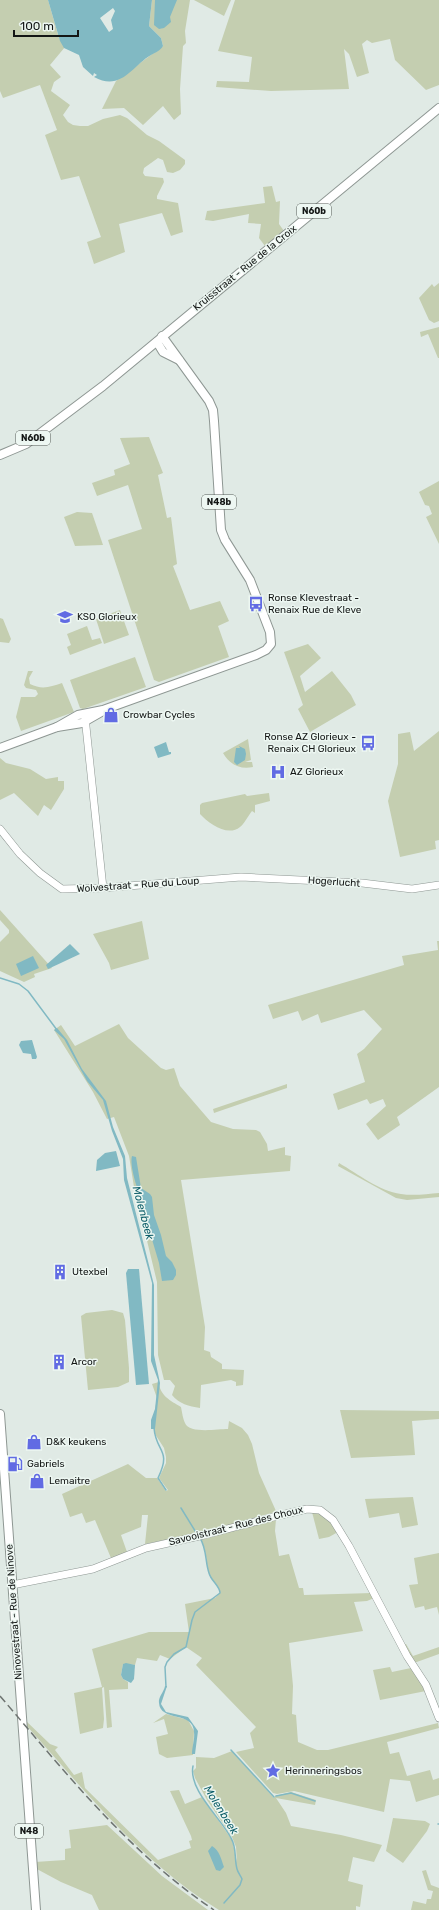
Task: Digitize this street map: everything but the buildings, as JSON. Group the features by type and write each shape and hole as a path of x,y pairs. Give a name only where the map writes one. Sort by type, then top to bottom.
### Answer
{"main road":[{"name":"Kruisstraat - Rue de la Croix","path":"0,456 29,441 160,339 439,108"},
{"name":"N48b","path":"0,748 263,652 270,647 270,632 250,580 225,540 221,530 213,410 209,401 180,361 169,351 160,339"},
{"name":"Ninovestraat - Rue de Ninove","path":"0,1414 36,1910"}],"street":[{"path":"80,719 103,888"},
{"name":"Wolvestraat - Rue du Loup","path":"0,828 20,854 58,887 71,889 103,888 229,878"},
{"name":"Hogerlucht","path":"229,878 241,877 316,880 412,889 439,885"},
{"name":"Savooistraat - Rue des Choux","path":"12,1585 75,1574 93,1569 146,1548 315,1508 325,1512 333,1520 358,1561 408,1656 431,1696 439,1718"}],"green space":[{"path":"0,0 48,0 59,38 65,47 50,65 61,77 54,82 51,91 70,105 63,115 68,122 73,125 88,126 103,119 120,115 127,118 147,135 159,141 185,160 185,164 180,170 173,173 167,172 163,160 158,158 144,168 143,173 145,176 163,178 164,182 157,199 178,203 183,232 171,236 162,213 119,224 125,252 94,264 87,242 101,237 79,176 61,180 45,135 57,130 40,85 3,98 0,91"},
{"path":"152,0 190,0 185,31 186,43 183,46 180,89 181,114 174,120 163,106 143,125 124,108 102,109 116,81 163,46 161,38 149,26"},
{"path":"194,0 231,0 224,16"},
{"path":"235,0 439,0 439,85 426,90 395,60 390,39 372,43 367,40 362,44 369,73 357,77 349,54 344,49 349,89 271,91 216,87 217,81 249,82 252,57 218,51"},
{"path":"272,186 276,202 280,201 279,224 284,231 265,246 259,238 261,224 248,223 249,214 213,221 205,220 207,211 265,203 263,187"},
{"path":"439,283 439,321 434,323 429,320 419,298 432,284 434,287"},
{"path":"439,327 438,358 428,334 421,337 420,332"},
{"path":"149,437 163,473 158,475 167,518 171,517 177,564 173,566 190,610 220,601 229,621 218,626 229,657 159,682 154,680 108,540 142,529 128,485 97,496 92,483 115,475 114,470 130,464 120,438"},
{"path":"439,481 439,544 426,517 432,514 429,506 425,505 419,492"},
{"path":"77,512 92,513 103,545 75,546 64,517"},
{"path":"120,610 129,635 104,644 96,619"},
{"path":"0,618 3,619 11,639 9,643 0,642"},
{"path":"87,626 92,640 100,638 102,643 70,655 67,647 71,645 67,634"},
{"path":"308,644 321,658 300,676 305,692 332,671 351,695 356,705 310,732 298,709 303,705 284,652"},
{"path":"135,657 146,687 83,709 80,708 70,680"},
{"path":"28,671 33,671 29,678 30,684 34,686 46,687 62,683 74,712 21,731 16,717 21,697 35,697 38,694 36,690 26,688 24,685"},
{"path":"439,731 439,840 435,841 436,849 400,857 388,801 398,764 398,734 410,732 414,751"},
{"path":"248,739 251,760 245,762 252,762 253,767 239,767 228,760 223,753"},
{"path":"0,758 6,763 30,769 46,779 58,777 58,781 64,781 64,789 51,810 44,805 38,816 14,793 0,800"},
{"path":"269,793 270,801 255,805 255,813 252,811 242,826 235,830 230,831 219,828 208,822 200,814 200,805 202,803 245,794 247,796"},
{"path":"0,910 52,968 34,974 35,977 24,982 0,971 0,942 9,933 9,930 0,920"},
{"path":"142,921 149,959 111,970 109,963 93,934"},
{"path":"437,941 439,941 439,1087 397,1117 400,1125 378,1140 366,1124 386,1106 383,1099 370,1104 367,1099 338,1110 333,1094 365,1082 357,1054 364,1049 382,1029 364,1010 321,1023 318,1014 302,1021 298,1011 273,1019 268,1005 404,965 402,956 438,950"},
{"path":"119,1024 128,1038 161,1068 166,1070 174,1068 180,1086 211,1122 233,1129 256,1130 260,1132 267,1144 268,1151 285,1147 285,1155 291,1156 290,1171 181,1180 205,1327 204,1350 210,1352 211,1357 222,1364 222,1369 244,1370 243,1385 236,1386 236,1382 231,1380 201,1385 200,1408 178,1401 172,1395 175,1386 170,1380 164,1380 158,1355 157,1282 134,1187 129,1156 114,1117 107,1119 93,1092 54,1030 61,1025 75,1046"},
{"path":"287,1084 287,1088 214,1113 213,1109"},
{"path":"339,1163 377,1186 393,1192 410,1195 439,1193 439,1197 407,1200 396,1198 338,1166"},
{"path":"112,1310 123,1313 125,1320 129,1382 118,1387 88,1390 81,1316 86,1313"},
{"path":"159,1382 163,1394 181,1407 184,1421 192,1429 228,1429 229,1421 242,1428 248,1435 252,1444 259,1473 276,1511 197,1534 145,1544 148,1515 142,1515 141,1527 121,1535 127,1552 111,1558 95,1520 86,1523 82,1513 70,1517 62,1494 128,1464 146,1478 157,1478 166,1491 168,1490 159,1478 166,1463 166,1457 164,1448 155,1434 153,1421 157,1398 152,1384"},
{"path":"340,1410 439,1411 439,1419 412,1421 415,1455 351,1458"},
{"path":"413,1497 418,1525 402,1528 399,1513 369,1518 365,1499"},
{"path":"312,1512 324,1516 338,1532 329,1537 319,1539"},
{"path":"276,1519 275,1531 279,1556 289,1554 299,1588 303,1588 304,1595 372,1593 374,1598 367,1601 354,1602 363,1631 289,1643 293,1686 292,1714 296,1715 298,1742 317,1750 328,1750 438,1723 439,1728 387,1742 390,1754 399,1752 407,1776 430,1770 433,1780 439,1778 439,1795 416,1802 410,1781 390,1779 384,1812 294,1791 277,1794 273,1793 236,1752 254,1748 250,1733 256,1727 196,1665 202,1658 186,1647 170,1659 160,1655 157,1661 137,1658 135,1665 123,1664 121,1675 123,1679 128,1682 128,1689 109,1690 112,1727 107,1728 104,1687 102,1688 104,1719 103,1728 80,1734 74,1693 102,1687 92,1649 149,1632 189,1632 185,1604 215,1598 220,1593 219,1588 209,1574 201,1540"},
{"path":"439,1553 439,1615 437,1607 425,1610 424,1606 415,1608 409,1585 418,1584 414,1558"},
{"path":"406,1644 413,1656 439,1647 439,1654 414,1663 403,1645"},
{"path":"390,1667 392,1672 411,1668 426,1691 380,1700 373,1670"},
{"path":"166,1714 188,1720 194,1731 193,1755 167,1758 159,1754 156,1737 168,1734 164,1719 153,1723"},
{"path":"25,1720 50,1744 58,1747 55,1750 74,1775 82,1772 85,1788 158,1860 191,1848 189,1841 192,1840 191,1836 170,1791 179,1790 185,1804 202,1797 232,1840 237,1862 236,1847 232,1837 207,1800 195,1778 193,1771 196,1768 196,1757 214,1758 232,1751 274,1798 275,1796 291,1792 316,1800 315,1805 276,1798 286,1813 291,1826 341,1835 382,1845 374,1862 353,1857 348,1881 363,1885 360,1907 356,1906 356,1910 219,1910 165,1871 116,1825 26,1725"},
{"path":"393,1818 425,1821 430,1824 427,1831 403,1863 386,1851"},
{"path":"107,1825 162,1876 208,1910 99,1910 92,1895 61,1882 35,1868 35,1862 65,1860 65,1849 71,1848 69,1830"},
{"path":"426,1870 431,1885 439,1888 439,1910 411,1910 413,1901 426,1904 427,1899 431,1899 433,1891 428,1890 422,1871"}],"water":[{"path":"48,0 152,0 149,26 161,38 163,46 126,76 119,80 103,81 94,77 97,75 94,73 93,76 83,67 79,55 64,48 60,41","holes":["113,8 115,11 111,20 113,29 109,32 100,18"]},
{"path":"155,0 177,0 170,17 171,22 164,28 159,29 154,25"},
{"path":"166,742 171,754 158,758 154,747"},
{"path":"239,746 245,749 246,754 245,760 237,765 234,762 236,748 240,748"},
{"path":"70,944 80,954 48,969 46,965"},
{"path":"33,956 39,968 21,976 16,964"},
{"path":"57,1028 67,1040 82,1069 106,1101 113,1127 125,1156 127,1178 154,1285 154,1355 160,1383 155,1429 151,1429 151,1420 155,1409 158,1380 151,1361 152,1283 124,1180 123,1159 112,1131 103,1100 87,1081 64,1039 54,1030"},
{"path":"32,1040 37,1057 36,1059 32,1059 31,1054 23,1053 19,1045 21,1041"},
{"path":"116,1151 120,1166 96,1171 97,1160 105,1153"},
{"path":"132,1156 136,1157 141,1188 152,1197 154,1215 166,1256 172,1262 176,1270 176,1275 173,1280 162,1281 159,1263 143,1209 145,1204 140,1195 133,1174 131,1161"},
{"path":"128,1269 139,1269 149,1384 136,1385 126,1273"},
{"path":"126,1663 135,1665 134,1679 131,1683 123,1679 121,1675 123,1664"},
{"path":"165,1686 167,1686 161,1704 166,1712 188,1717 198,1731 195,1754 192,1754 194,1735 193,1726 189,1721 165,1713 161,1709 159,1701"},
{"path":"212,1846 219,1853 224,1867 220,1871 216,1870 208,1851"}],"waterway":[{"name":"Molenbeek","path":"0,978 19,984 28,991 57,1030"},
{"name":"Molenbeek","path":"154,1428 155,1436 164,1461 158,1478 166,1490"},
{"name":"Molenbeek","path":"181,1508 197,1534"},
{"name":"Molenbeek","path":"166,1687 165,1667 167,1662 174,1654 186,1647 195,1612 220,1593 219,1588 209,1573 204,1547 200,1538"},
{"path":"231,1750 274,1797"},
{"name":"Molenbeek","path":"193,1766 195,1785 206,1804 226,1830 233,1842 237,1869 242,1879 240,1885 224,1903"},
{"path":"276,1796 291,1793 315,1801"}],"railway":[{"path":"0,1696 74,1783 126,1838 183,1888 214,1910"}],"place":[{"name":"Ronse Klevestraat - Renaix Rue de Kleve","path":"256,604"},
{"name":"KSO Glorieux","path":"65,617"},
{"name":"Crowbar Cycles","path":"111,715"},
{"name":"Ronse AZ Glorieux - Renaix CH Glorieux","path":"368,743"},
{"name":"AZ Glorieux","path":"278,772"},
{"name":"Utexbel","path":"60,1272"},
{"name":"Arcor","path":"59,1362"},
{"name":"D&K keukens","path":"34,1442"},
{"name":"Gabriels","path":"15,1464"},
{"name":"Lemaitre","path":"37,1481"},
{"name":"Herinneringsbos","path":"273,1771"}]}
